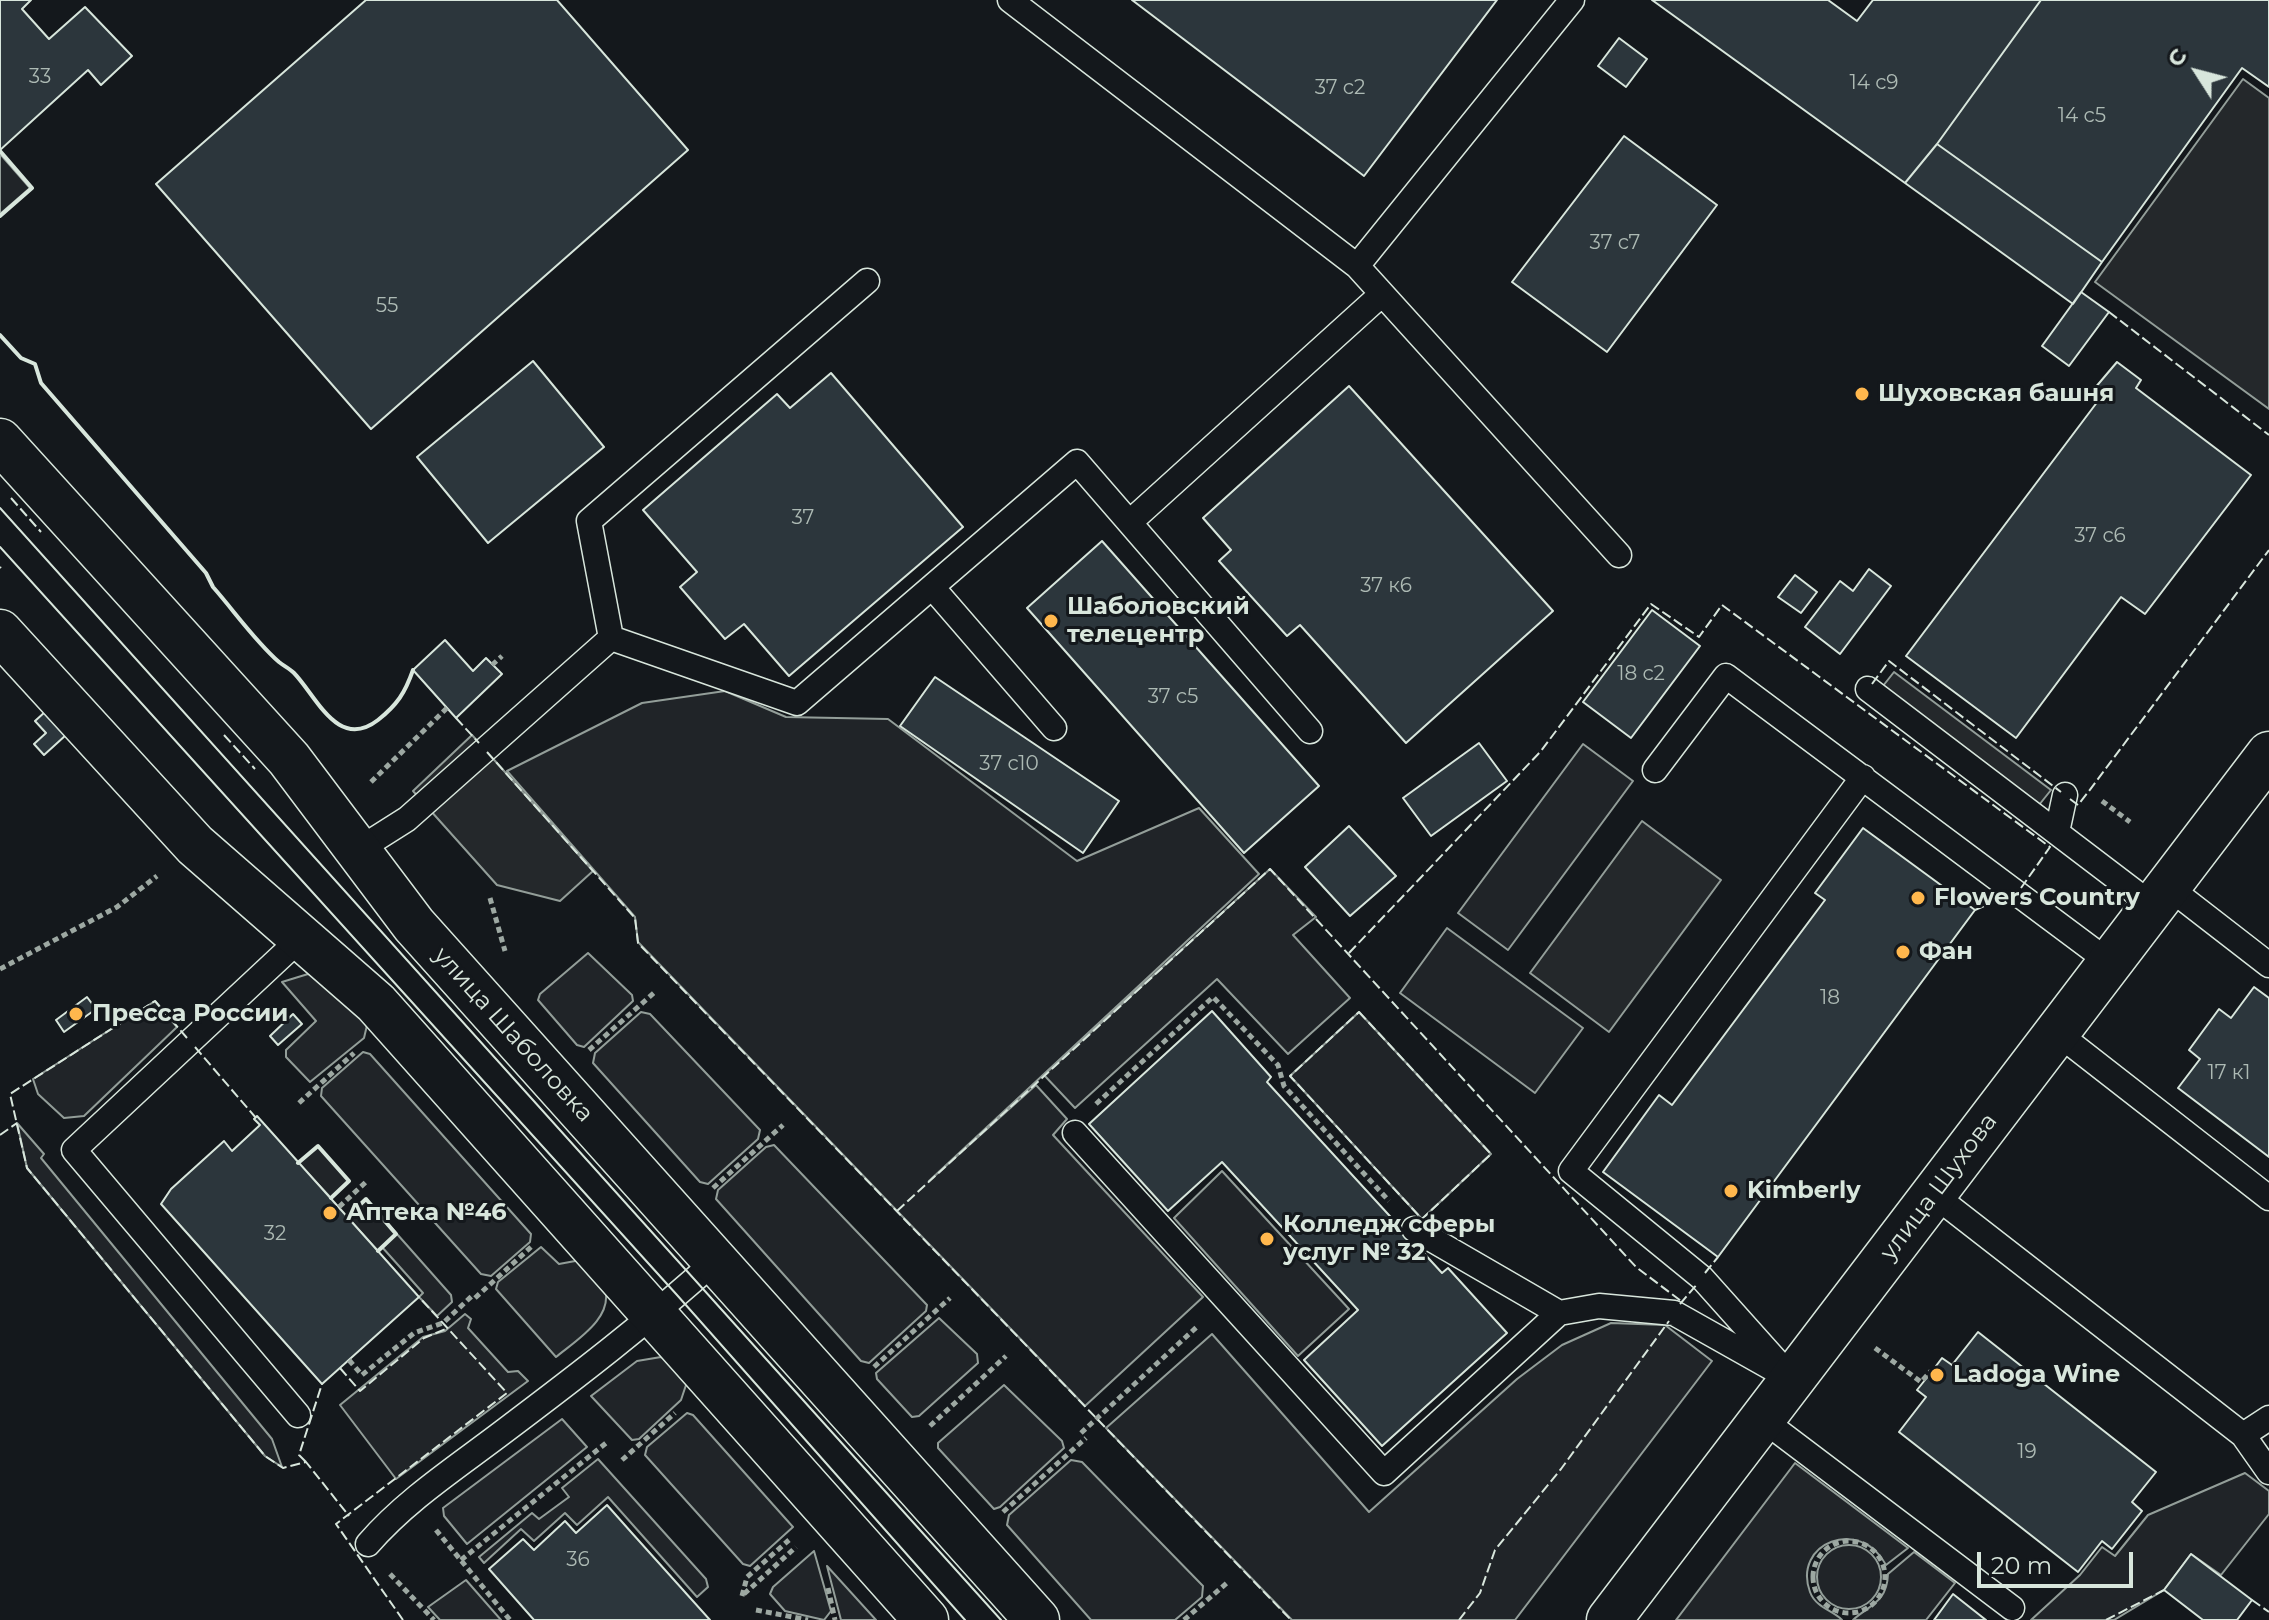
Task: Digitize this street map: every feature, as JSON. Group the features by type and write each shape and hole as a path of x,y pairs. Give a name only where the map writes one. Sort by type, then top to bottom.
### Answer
{"main road":[{"name":"улица Шаболовка","path":"0,441 289,759 414,925 1037,1620"},
{"path":"0,632 195,845 376,1003 926,1620"},
{"name":"улица Шухова","path":"1622,1615 1762,1419 2160,895 2267,760"}],"lane":[{"path":"1010,0 1357,266 1619,555"},
{"path":"1357,266 1572,0"},
{"path":"611,638 589,521 867,281"},
{"path":"1130,522 1382,294"},
{"path":"611,638 797,703 1077,462 1310,731"},
{"path":"932,587 1054,728"},
{"path":"358,850 407,819 611,638"},
{"path":"1655,770 1726,676 2109,962"},
{"path":"1868,689 2057,832 2269,965"},
{"path":"1793,1380 1702,1278 1571,1171 1863,777"},
{"path":"2057,832 2065,795"},
{"path":"298,1415 74,1150 301,938"},
{"path":"2056,1032 2269,1198"},
{"path":"1075,1133 1384,1473 1559,1313 1599,1306 1674,1313 1793,1380"},
{"path":"1933,1194 2243,1435 2269,1472"},
{"path":"1414,1229 1559,1313"},
{"path":"368,1544 387,1522 412,1502 656,1316 716,1260"},
{"path":"2243,1435 2269,1418"},
{"path":"1762,1419 2012,1608"}],"path":[{"path":"492,665 502,656"},
{"path":"371,782 447,708"},
{"path":"2099,799 2130,822"},
{"path":"0,969 117,907 162,872"},
{"path":"582,1056 655,992"},
{"path":"1075,1133 1079,1119 1213,997 1278,1065 1284,1086 1414,1229"},
{"path":"299,1103 364,1045"},
{"path":"707,1194 783,1125"},
{"path":"339,1207 368,1180"},
{"path":"349,1360 362,1375 414,1333 443,1323 540,1239"},
{"path":"867,1373 950,1298"},
{"path":"997,1518 1227,1300"},
{"path":"1875,1348 1921,1382 1931,1371"},
{"path":"926,1429 1006,1356"},
{"path":"461,1560 606,1443"},
{"path":"412,1502 510,1620"},
{"path":"791,1539 747,1577 742,1596 800,1543"},
{"path":"1846,1541 1860,1542 1872,1549 1882,1559 1886,1572 1878,1601 1850,1617 1824,1604 1812,1579 1821,1553 1846,1541"},
{"path":"368,1544 399,1585 434,1620"},
{"path":"825,1574 835,1620"},
{"path":"1184,1620 1228,1582"},
{"path":"756,1610 808,1620"}],"shaded area":[{"path":"2243,79 2269,98 2269,409 2095,282"},
{"path":"0,156 30,188 0,214"},
{"path":"1894,672 2051,790 2035,810 1879,691"},
{"path":"725,691 786,717 888,719 1077,861 1199,808 1259,874 929,1181 1036,1085 1067,1119 1053,1135 1203,1297 1085,1406 638,942 635,917 507,771 642,703"},
{"path":"472,735 593,871 560,901 497,885 413,791"},
{"path":"1583,744 1633,781 1508,950 1458,913"},
{"path":"1642,821 1721,880 1609,1032 1530,973"},
{"path":"1270,869 1316,917 1293,935 1350,998 1288,1054 1217,979 1075,1108 1044,1075"},
{"path":"1447,928 1583,1028 1535,1093 1400,993"},
{"path":"588,953 632,995 633,1001 584,1047 577,1045 538,1000 540,994"},
{"path":"308,974 319,976 368,1021 364,1038 310,1082 286,1057 286,1050 316,1021 282,982"},
{"path":"155,1001 177,1027 84,1116 64,1118 38,1094 33,1079"},
{"path":"641,1012 650,1014 760,1130 758,1139 708,1184 700,1182 593,1063 595,1053"},
{"path":"1359,1012 1491,1154 1422,1219 1290,1076"},
{"path":"363,1052 370,1054 531,1234 530,1242 491,1276 481,1274 321,1096 322,1088"},
{"path":"17,1123 44,1154 41,1158 272,1439 282,1467 265,1456 27,1168"},
{"path":"774,1145 927,1305 926,1311 869,1363 861,1361 716,1199 718,1190 766,1147"},
{"path":"318,1146 349,1181 331,1198 298,1163"},
{"path":"1222,1171 1349,1309 1298,1356 1174,1218"},
{"path":"366,1199 451,1295 452,1302 437,1316 419,1297 423,1293 382,1247 378,1251 347,1217"},
{"path":"541,1247 559,1264 586,1259 604,1286 606,1297 604,1308 592,1327 556,1357 496,1289 498,1282"},
{"path":"465,1314 471,1319 468,1328 508,1372 518,1371 528,1381 396,1479 340,1405 423,1337 445,1331"},
{"path":"939,1318 977,1354 978,1363 919,1416 912,1417 877,1379 876,1373"},
{"path":"1611,1323 1665,1325 1712,1361 1515,1620 1292,1620 1106,1428 1212,1334 1369,1512 1517,1379 1562,1345"},
{"path":"661,1357 670,1359 689,1376 681,1400 639,1439 632,1440 591,1396 637,1361"},
{"path":"1004,1385 1062,1441 1064,1448 1000,1507 994,1509 938,1448 938,1443"},
{"path":"687,1413 693,1415 793,1527 750,1566 743,1564 645,1455 647,1447"},
{"path":"562,1419 587,1447 467,1544 444,1516 443,1508"},
{"path":"598,1459 706,1579 708,1587 697,1597 608,1497 577,1525 565,1513 534,1541 521,1529 484,1563 479,1557 532,1513 539,1519 569,1497 562,1488"},
{"path":"1071,1460 1082,1462 1203,1586 1202,1597 1175,1620 1091,1620 1007,1525 1009,1515"},
{"path":"1795,1463 1908,1548 1886,1565 1875,1550 1861,1542 1846,1539 1819,1549 1811,1560 1807,1575 1810,1592 1816,1602 1842,1620 1676,1620"},
{"path":"2245,1473 2269,1491 2269,1514 2221,1575 2191,1554 2164,1590 2114,1620 2031,1620 2080,1575 2102,1547 2115,1556 2148,1515"},
{"path":"1843,1545 1855,1545 1872,1554 1879,1565 1879,1589 1872,1600 1855,1609 1843,1609 1831,1604 1822,1595 1817,1583 1817,1571 1822,1559 1831,1550"},
{"path":"814,1551 831,1611 824,1620 785,1611 770,1594 773,1587"},
{"path":"1914,1552 1955,1583 1926,1620 1853,1620 1881,1597 1888,1574"},
{"path":"827,1566 876,1620 841,1620"},
{"path":"466,1580 501,1620 440,1620 428,1607"}],"building":[{"path":"0,0 31,0 22,9 49,39 85,7 132,56 101,85 88,70 0,150"},
{"path":"366,0 557,0 688,150 371,429 156,184"},
{"path":"1132,0 1497,0 1364,176"},
{"path":"1652,0 1828,0 1857,21 1873,0 2041,0 1937,144 1905,183"},
{"path":"2041,0 2269,0 2269,87 2242,68 2102,262 1937,144"},
{"path":"1619,38 1647,59 1626,87 1598,66"},
{"path":"1624,136 1717,205 1607,352 1512,282"},
{"path":"1937,144 2102,262 2073,304 1905,183"},
{"path":"2081,292 2109,312 2069,366 2042,346"},
{"path":"533,361 604,447 488,543 417,457"},
{"path":"2117,362 2141,380 2136,388 2251,475 2145,614 2121,597 2016,738 1906,656 2098,401 2089,395"},
{"path":"831,373 963,527 789,676 744,624 725,639 680,587 697,572 643,510 777,394 790,408"},
{"path":"1349,386 1553,611 1406,743 1300,625 1287,636 1219,561 1231,550 1203,518"},
{"path":"1102,541 1319,786 1244,853 1027,608"},
{"path":"1869,569 1891,586 1840,654 1805,627 1840,581 1853,591"},
{"path":"1795,575 1817,592 1801,613 1778,597"},
{"path":"1652,610 1700,646 1631,738 1583,702"},
{"path":"445,640 473,671 486,658 502,674 456,718 413,670"},
{"path":"935,677 1119,801 1083,853 900,726"},
{"path":"46,711 66,735 44,755 34,744 46,733 35,721"},
{"path":"1479,743 1507,781 1431,836 1403,798"},
{"path":"1349,826 1396,876 1350,916 1305,867"},
{"path":"1863,828 1975,910 1718,1257 1603,1172 1659,1095 1672,1105 1825,900 1815,893"},
{"path":"2254,987 2269,998 2269,1157 2178,1088 2200,1059 2189,1050 2219,1009 2231,1018"},
{"name":"Пресса России","path":"87,997 96,1009 64,1032 56,1020"},
{"path":"1212,1011 1271,1077 1267,1082 1442,1273 1448,1268 1507,1333 1382,1446 1304,1360 1358,1310 1222,1162 1168,1211 1089,1124"},
{"path":"293,1014 302,1024 278,1045 270,1036"},
{"path":"257,1116 419,1297 322,1384 161,1204 171,1189 224,1141 232,1151 260,1125 254,1119"},
{"path":"1978,1332 2156,1472 2132,1502 2142,1511 2112,1549 2102,1541 2078,1572 1899,1432 1926,1397 1917,1390 1942,1358 1952,1365"},
{"path":"607,1505 710,1620 534,1620 489,1569 523,1539 534,1550 565,1521 576,1533"},
{"path":"2191,1554 2252,1600 2237,1620 2203,1620 2164,1590"},
{"path":"1953,1594 1986,1620 1934,1620"}],"tram line":[{"path":"0,508 1001,1620"},
{"path":"0,547 677,1295 965,1620"}],"fence":[{"path":"2109,312 2269,435"},
{"path":"11,498 41,532"},
{"path":"2070,799 2078,805 2269,550"},
{"path":"1349,953 1541,751 1651,604 1699,637 1722,605 2050,847 2021,888"},
{"path":"1872,684 1889,661 2061,792"},
{"path":"456,718 479,743"},
{"path":"224,735 255,769"},
{"path":"487,752 635,918 638,943 1291,1620"},
{"path":"897,1211 1270,869 1636,1267 1681,1301"},
{"path":"1975,910 2008,896"},
{"path":"187,1038 155,1001 10,1094 27,1168 265,1456 283,1468 306,1462 349,1516"},
{"path":"1359,1012 1491,1154 1422,1219 1290,1076 1359,1012"},
{"path":"195,1047 256,1118"},
{"path":"0,1135 17,1123"},
{"path":"1705,1273 1718,1257"},
{"path":"1680,1304 1698,1283"},
{"path":"403,1620 336,1524 507,1393 419,1297"},
{"path":"1459,1620 1480,1593 1495,1550 1561,1469 1669,1321"},
{"path":"340,1368 360,1391 424,1338 448,1328"},
{"path":"306,1462 299,1455 322,1384"},
{"path":"2106,1620 2164,1590"},
{"path":"2252,1600 2269,1612"}],"wall":[{"path":"0,151 32,188 0,216"},
{"path":"0,335 21,358 35,364 41,383 206,573 213,587 253,636 294,673 330,717 351,729 364,728 378,720 400,698 413,670"},
{"path":"298,1163 318,1146 349,1181 331,1198"},
{"path":"347,1217 366,1199 396,1234 378,1251"}],"place":[{"name":"Шуховская башня","path":"1862,394"},
{"name":"Шаболовский телецентр","path":"1051,621"},
{"name":"Flowers Country","path":"1918,898"},
{"name":"Фан","path":"1903,952"},
{"name":"Пресса России","path":"76,1014"},
{"name":"Kimberly","path":"1731,1191"},
{"name":"Аптека №46","path":"330,1213"},
{"name":"Колледж сферы услуг № 32","path":"1267,1239"},
{"name":"Ladoga Wine","path":"1937,1375"}]}
